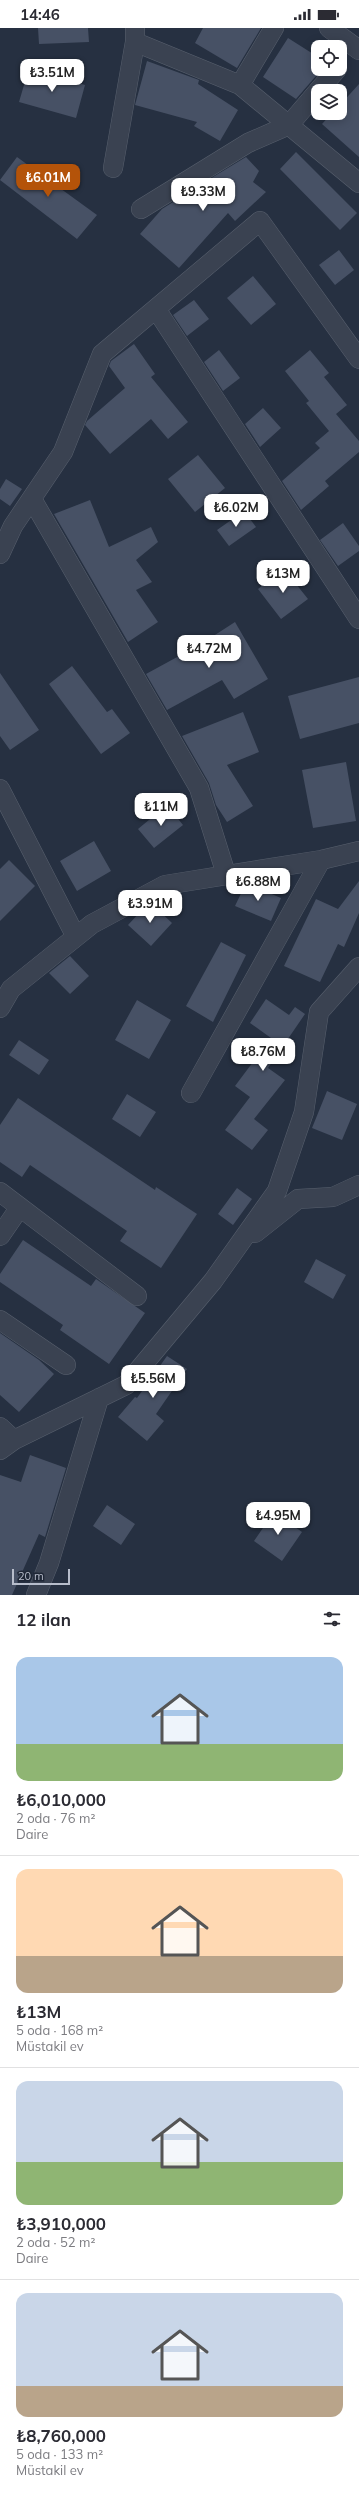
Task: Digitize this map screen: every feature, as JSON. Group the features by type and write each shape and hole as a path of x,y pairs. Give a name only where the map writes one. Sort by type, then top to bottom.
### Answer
{"street":[{"path":"240,84 274,28"},
{"path":"329,28 357,48 347,58"},
{"path":"114,168 135,35 240,84 359,183"},
{"path":"324,84 331,76"},
{"path":"141,209 248,143 289,125 311,99"},
{"path":"0,554 7,523 32,499 64,452 102,354 260,221 359,358"},
{"path":"156,309 359,619"},
{"path":"32,499 199,788 226,874"},
{"path":"0,789 76,937"},
{"path":"0,1008 11,989 92,924 165,885 226,874 321,860 359,851"},
{"path":"191,1093 321,860"},
{"path":"0,1426 7,1445 126,1385 213,1281 277,1191 304,1112 319,1012 359,967"},
{"path":"236,1249 298,1199 333,1197 359,1185"},
{"path":"0,1192 137,1296"},
{"path":"0,1236 20,1207"},
{"path":"0,1320 66,1365"},
{"path":"36,1595 49,1563 99,1398"}],"building":[{"path":"38,28 88,28 89,42 39,44"},
{"path":"203,28 261,28 237,68 195,43"},
{"path":"288,38 311,53 311,76 316,76 296,99 263,77"},
{"path":"147,61 199,80 198,84 238,110 220,141 194,126 197,122 135,105"},
{"path":"29,68 85,85 76,118 19,102"},
{"path":"359,84 359,157 322,124 326,120 347,120 347,97"},
{"path":"296,152 357,213 340,230 280,169"},
{"path":"17,157 97,215 77,239 0,180"},
{"path":"246,157 259,171 253,182 266,192 235,221 228,213 179,268 140,234 162,209 178,199 184,204 213,177"},
{"path":"339,250 354,270 335,285 319,265"},
{"path":"253,276 276,304 251,325 227,298"},
{"path":"194,300 209,319 187,336 173,315"},
{"path":"134,344 155,374 151,377 188,422 168,439 151,419 110,454 85,425 87,421 125,388 109,366 111,361"},
{"path":"219,350 240,378 223,391 204,362"},
{"path":"310,350 329,373 324,377 347,405 336,414 359,441 359,452 325,481 329,486 301,510 282,481 320,448 315,443 329,431 306,403 309,401 285,371"},
{"path":"263,408 281,428 260,447 245,424"},
{"path":"198,455 225,488 195,512 168,479"},
{"path":"6,479 22,489 10,506 0,499 0,489"},
{"path":"90,500 109,547 151,527 158,542 136,560 152,582 136,590 158,622 128,642 54,514"},
{"path":"244,511 256,527 229,546 217,530"},
{"path":"343,523 359,546 359,551 338,566 320,540"},
{"path":"284,569 308,599 281,619 258,589"},
{"path":"235,622 268,679 234,699 222,680 167,710 146,674 201,644"},
{"path":"72,666 107,712 112,709 130,733 101,754 49,684"},
{"path":"0,673 39,730 10,750 0,736"},
{"path":"359,677 359,723 300,739 288,696"},
{"path":"243,712 259,752 227,765 253,806 227,822 216,805 209,783 182,736"},
{"path":"346,762 356,821 313,828 302,770"},
{"path":"167,805 183,825 154,848 138,829"},
{"path":"94,841 111,871 77,891 60,861"},
{"path":"9,860 35,886 0,921 0,869"},
{"path":"359,881 359,913 344,947 338,944 320,982 284,966 316,899 338,909"},
{"path":"246,883 281,898 271,921 235,906"},
{"path":"152,904 172,923 151,946 128,925 142,910"},
{"path":"221,942 246,955 213,1022 186,1006"},
{"path":"70,956 89,976 70,994 49,973"},
{"path":"266,999 289,1015 295,1007 305,1014 268,1068 285,1080 254,1119 268,1130 252,1150 225,1130 250,1097 235,1086 271,1038 250,1023"},
{"path":"137,1000 171,1020 149,1059 115,1040"},
{"path":"19,1040 49,1060 39,1075 9,1055"},
{"path":"327,1091 357,1104 342,1140 312,1128"},
{"path":"127,1094 156,1112 140,1137 112,1119"},
{"path":"18,1098 155,1190 156,1187 197,1214 161,1268 120,1241 127,1231 30,1165 22,1177 0,1162 0,1125"},
{"path":"237,1188 252,1199 233,1225 218,1214"},
{"path":"23,1240 91,1286 96,1279 145,1313 109,1364 60,1330 63,1325 0,1282 0,1274"},
{"path":"316,1259 346,1275 333,1299 304,1282"},
{"path":"0,1333 39,1360 54,1374 19,1412 0,1395"},
{"path":"167,1356 187,1369 156,1414 164,1421 147,1441 118,1417 135,1397 137,1398"},
{"path":"30,1455 66,1468 45,1537 39,1534 12,1595 0,1595 0,1475 21,1482"},
{"path":"107,1505 135,1524 121,1545 93,1526"},
{"path":"274,1512 302,1532 282,1561 254,1541"}]}
